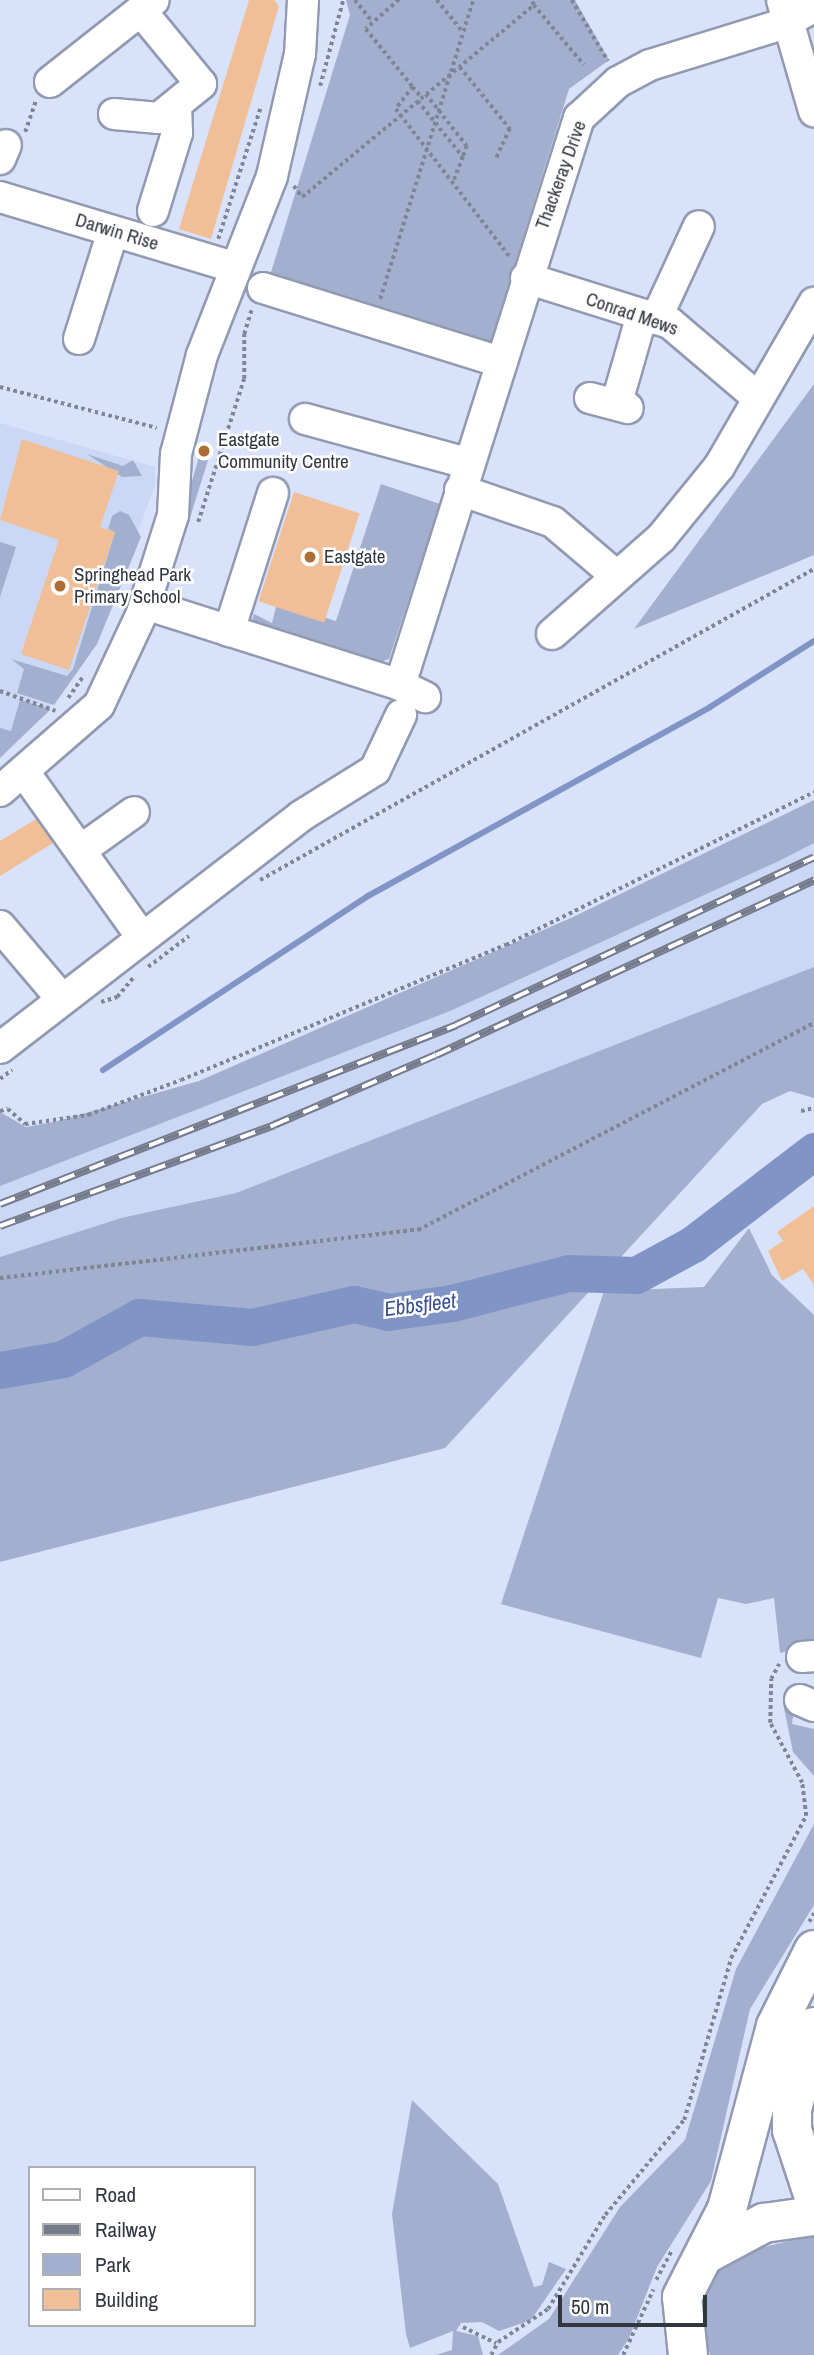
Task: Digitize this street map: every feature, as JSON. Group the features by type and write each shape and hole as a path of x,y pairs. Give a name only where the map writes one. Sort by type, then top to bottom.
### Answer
{"main road":[{"path":"666,2355 691,2274 708,2253 744,2163 776,2026 814,1950"},
{"path":"814,2027 792,2109 792,2130 814,2197"},
{"path":"708,2253 764,2223 814,2216"},
{"path":"680,2314 688,2355"}],"street":[{"path":"300,54 303,0"},
{"path":"0,791 24,772 61,723 99,705 145,604 173,514 176,454 212,321 222,307 245,231 272,176 284,108 319,0"},
{"path":"50,82 149,4 201,84 159,118 114,114"},
{"path":"795,9 814,111"},
{"name":"Thackeray Drive","path":"145,604 412,691 463,476 579,118 618,82 795,9"},
{"path":"153,211 177,133 176,104"},
{"name":"Darwin Rise","path":"0,197 234,267"},
{"path":"612,403 649,317 699,226"},
{"path":"79,339 113,231"},
{"name":"Conrad Mews","path":"526,278 649,317 690,335 757,397"},
{"path":"263,288 371,326 500,362"},
{"path":"552,634 614,574 661,538 719,467 757,397 814,303"},
{"path":"305,419 463,476 553,522 614,574"},
{"path":"229,631 273,493"},
{"path":"11,1056 75,1005 141,936 302,816 375,770 401,715"},
{"path":"24,772 141,936"},
{"path":"81,850 134,812"},
{"path":"7,920 75,1005"}],"path":[{"path":"355,0 373,22"},
{"path":"399,0 366,29 422,98 435,122 463,157"},
{"path":"437,0 463,32"},
{"path":"371,326 473,0"},
{"path":"530,0 584,65"},
{"path":"572,0 618,82"},
{"path":"290,181 302,197 534,5"},
{"path":"460,66 510,130 496,159"},
{"path":"2,154 20,143 35,100 50,82"},
{"path":"413,87 397,102 400,116 454,181 526,278"},
{"path":"422,98 438,111 467,146 454,181"},
{"path":"0,387 166,430"},
{"path":"194,536 238,397"},
{"path":"247,883 268,878 814,569"},
{"path":"0,691 61,723"},
{"path":"0,1111 8,1110 25,1124 88,1115 181,1080 506,945 814,792"},
{"path":"75,1005 117,997 200,926"},
{"path":"0,1278 418,1230 814,1023"},
{"path":"0,1079 11,1056"},
{"path":"801,1111 814,1108"},
{"path":"491,2355 496,2343 548,2309 598,2224 681,2125 732,1958 806,1816 804,1787 773,1733 770,1704 776,1668 808,1657"},
{"path":"463,2328 496,2343"}],"shaded area":[{"name":"Springhead Park Primary School","path":"0,423 155,467 155,485 107,618 53,703 0,754"},
{"path":"814,805 814,967 236,1193 121,1218 0,1257 0,1132 106,1117 299,1046"}],"green space":[{"path":"346,0 575,0 609,60 569,89 488,351 268,282 350,15"},
{"path":"814,384 814,555 634,629"},
{"path":"200,453 209,457 167,591 164,579"},
{"path":"87,454 123,466 133,460 142,476 122,477"},
{"path":"381,484 440,504 389,659 378,663 251,624 254,614 272,623 277,603 336,621"},
{"path":"120,511 129,515 141,537 97,644 54,705 17,693 24,669 11,659 67,676 73,669 115,532 108,529 112,516"},
{"path":"0,542 16,547 0,597"},
{"path":"20,700 51,709 0,758 0,728 11,731"},
{"path":"814,800 814,843 779,861 450,1011 0,1186 0,1112 26,1127 54,1122 199,1081 573,917"},
{"path":"814,967 814,1098 790,1091 762,1104 445,1448 0,1562 0,1257 121,1218 236,1193"},
{"path":"749,1228 772,1275 814,1315 814,1644 780,1653 774,1598 746,1604 718,1598 701,1658 501,1604 604,1291 704,1287"},
{"path":"784,1708 794,1710 792,1724 814,1729 814,1776 793,1752"},
{"path":"814,1824 814,1905 750,2009 711,2181 657,2267 629,2338 618,2355 498,2355 549,2319 620,2207 685,2140 736,1969"},
{"path":"412,2100 498,2184 534,2287 542,2285 549,2262 566,2269 531,2320 499,2331 482,2322 461,2323 456,2331 478,2336 483,2355 436,2355 452,2350 453,2331 410,2348 406,2334 392,2214"},
{"path":"814,2235 814,2355 710,2355 700,2309 718,2271 756,2249"}],"building":[{"path":"249,0 274,0 279,6 211,239 179,229"},
{"path":"22,439 119,471 100,527 115,532 69,670 21,654 59,540 0,520"},
{"name":"Eastgate","path":"294,492 360,513 324,623 258,601"},
{"path":"36,819 53,843 0,876 0,841"},
{"path":"814,1206 814,1285 803,1269 782,1281 768,1251 783,1241 777,1232"}],"waterway":[{"path":"103,1070 368,896 710,707 814,641"},
{"name":"Ebbsfleet","path":"0,1370 63,1359 139,1317 252,1327 354,1304 388,1312 452,1303 569,1273 636,1275 693,1244 814,1151"}],"railway":[{"path":"0,1204 456,1025 814,857"},
{"path":"0,1226 274,1125 436,1055 814,880"}],"place":[{"name":"Eastgate Community Centre","path":"204,451"},
{"name":"Eastgate","path":"310,557"},
{"name":"Springhead Park Primary School","path":"60,586"}]}
